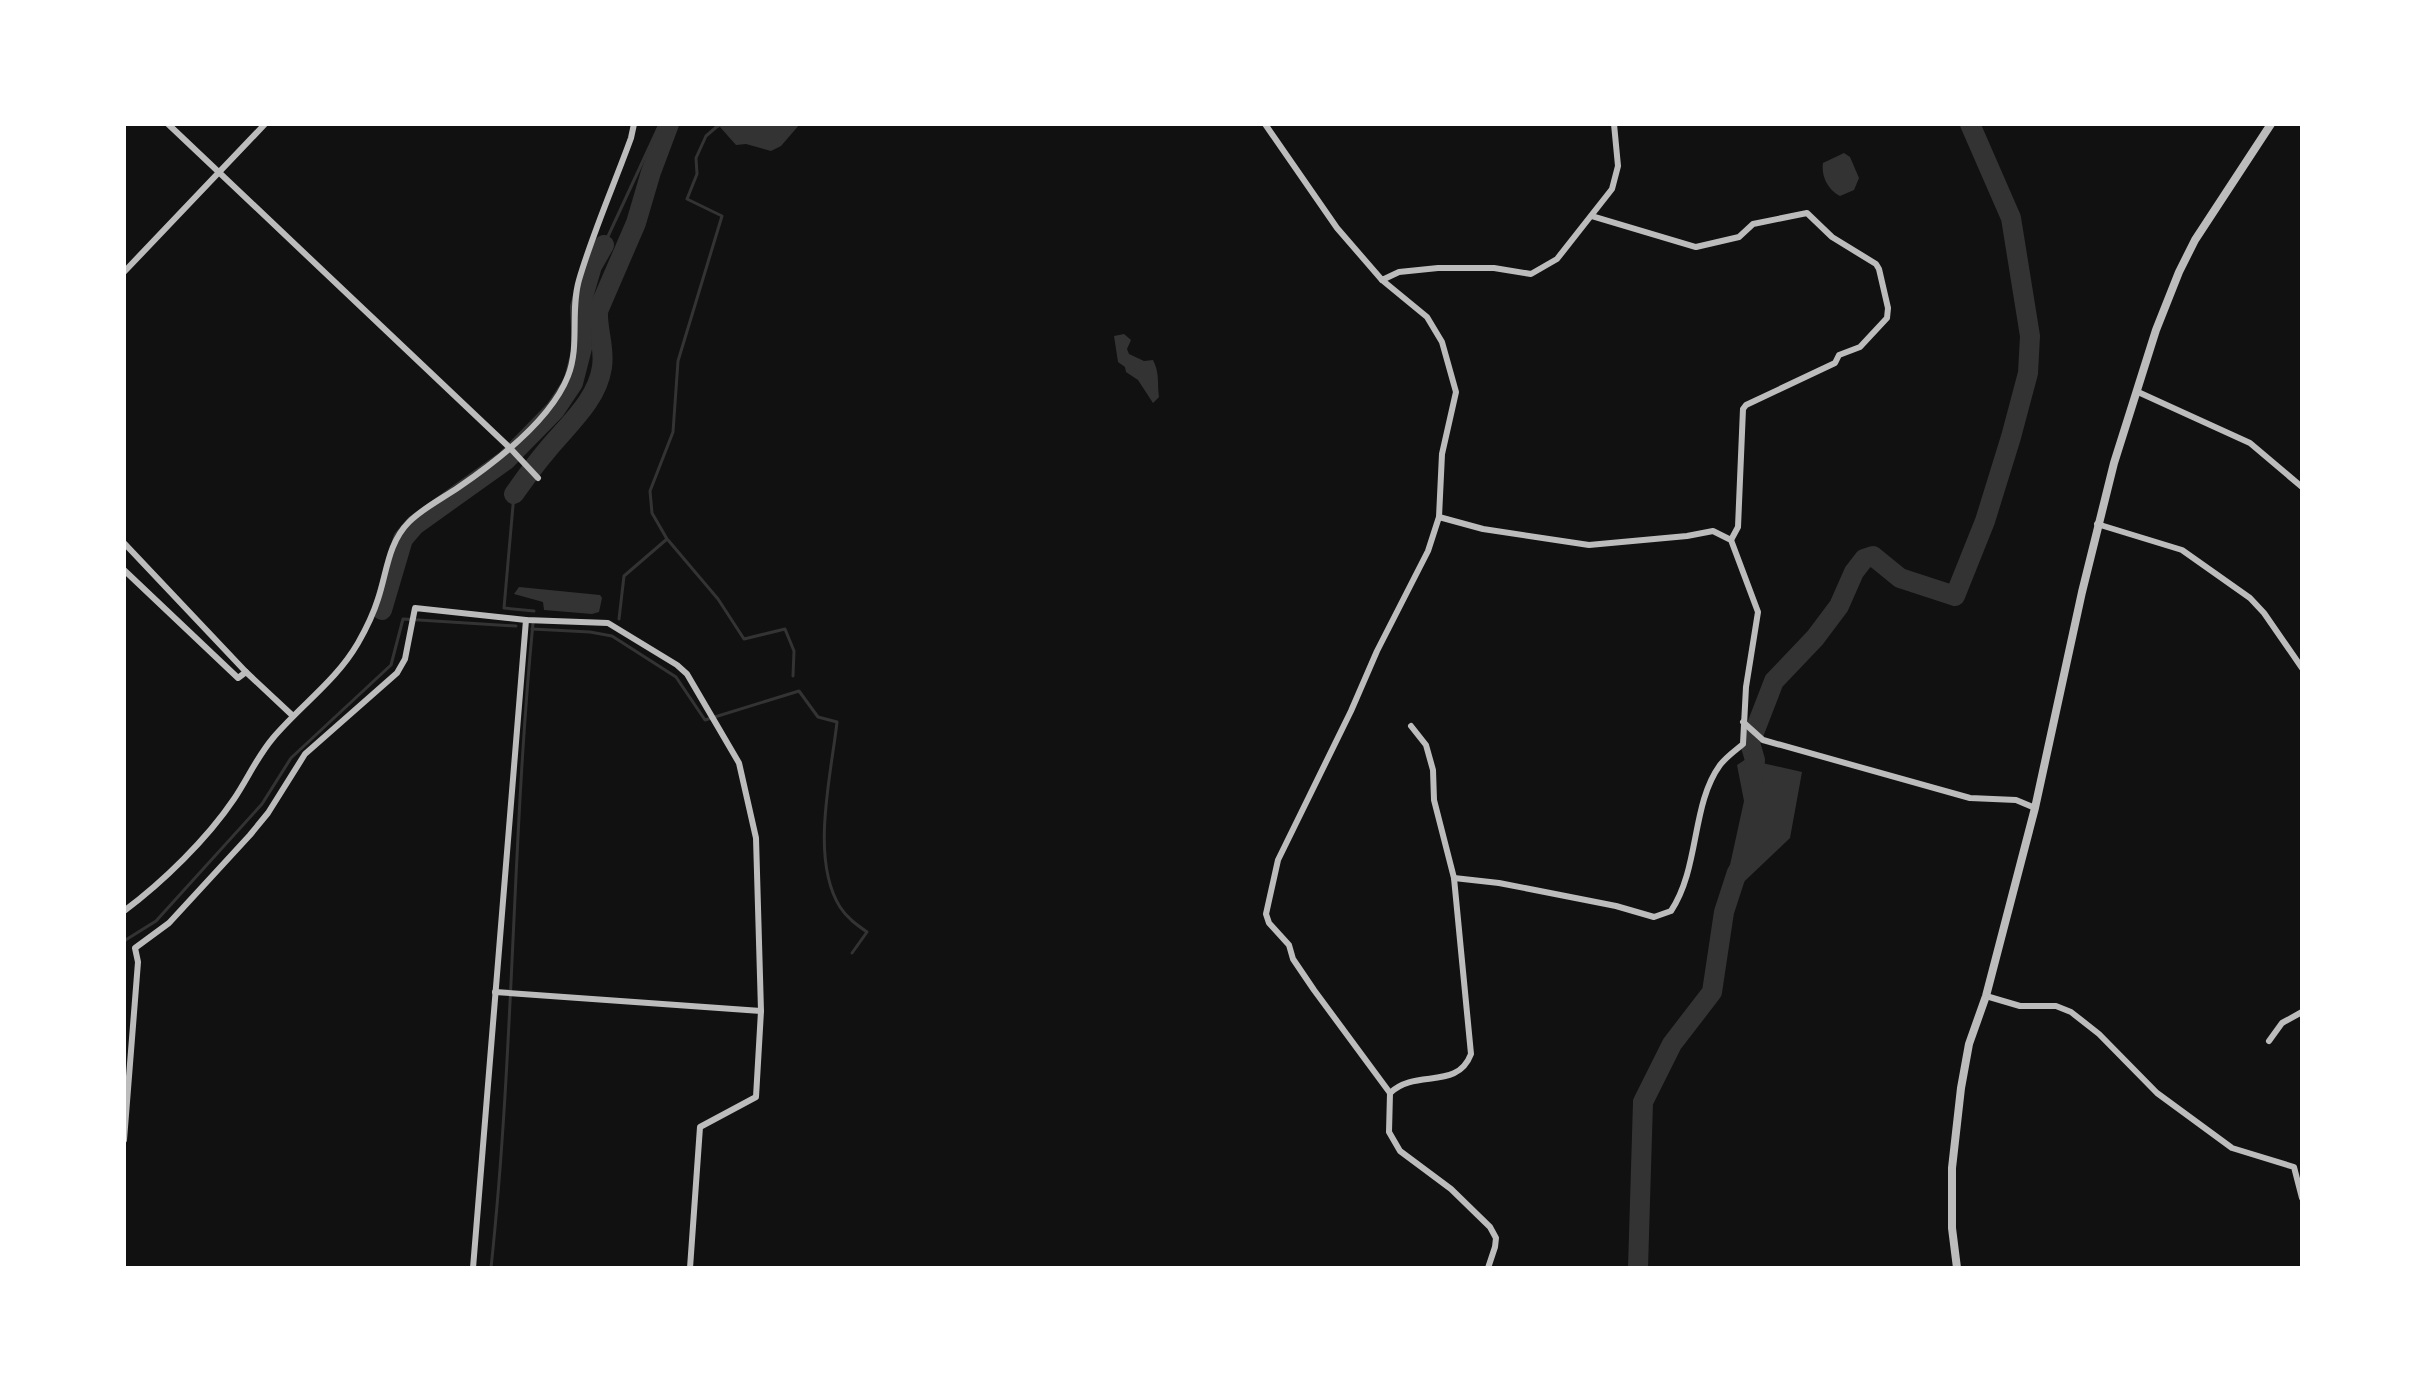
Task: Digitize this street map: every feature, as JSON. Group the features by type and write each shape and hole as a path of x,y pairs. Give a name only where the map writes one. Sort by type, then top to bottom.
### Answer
{"street":[{"path":"168,124 538,478"},
{"path":"124,272 265,124"},
{"path":"124,911 162,879 216,823 253,765 293,716 328,684 355,648 378,598 387,562 400,531 411,519 480,473 510,448 540,418 569,374 579,281 634,124"},
{"path":"1265,124 1337,228 1382,280 1427,317 1442,342 1456,392 1442,454 1439,517 1421,569 1377,651 1278,860 1266,914 1269,923 1289,945 1293,959 1314,990 1390,1093 1389,1132 1400,1151 1451,1189 1490,1227 1496,1238 1488,1268"},
{"path":"1382,280 1399,272 1438,268 1494,268 1531,274 1557,259 1612,189 1617,175 1614,124"},
{"path":"1957,1268 1952,1228 1952,1168 1969,1044 1986,996 2035,808 2097,524 2156,330 2190,250 2271,124"},
{"path":"1592,216 1696,247 1739,237 1753,224 1807,213 1832,237 1876,264 1879,269 1888,313 1882,325 1860,347 1839,355 1835,363 1743,409 1738,527 1731,540"},
{"path":"2138,392 2250,443 2302,487"},
{"path":"1439,517 1483,529 1589,545 1713,531 1731,540 1758,612 1743,722 1743,744 1721,763 1708,787 1691,861 1676,904 1664,916 1654,917 1616,906 1499,883 1454,878"},
{"path":"2097,524 2156,540 2195,559 2250,598 2302,668"},
{"path":"124,543 246,672 293,716"},
{"path":"124,570 238,678 246,672"},
{"path":"124,1140 138,962 135,948 169,923 250,835 268,813 305,754 397,673 405,659 415,608 526,620 608,623 687,674 739,763 756,838 761,1011 756,1097 700,1127 690,1268"},
{"path":"473,1268 526,620"},
{"path":"1743,722 1763,740 1970,798 2016,800 2035,808"},
{"path":"1390,1093 1416,1079 1452,1076 1467,1063 1471,1054 1454,878 1434,800 1433,770 1426,745 1411,726"},
{"path":"495,992 761,1011"},
{"path":"1986,996 2020,1006 2056,1006 2071,1012 2099,1034 2157,1093 2232,1148 2294,1167 2302,1198"},
{"path":"2269,1041 2282,1023 2302,1012"}],"shaded area":[{"path":"714,124 800,124 781,146 771,151 746,144 736,145 720,127 715,129"},
{"path":"1844,153 1850,157 1859,178 1854,190 1840,196 1826,182 1823,163"},
{"path":"1124,334 1131,340 1127,349 1129,354 1144,361 1153,360 1159,397 1153,403 1138,380 1118,362 1114,336"},
{"path":"519,587 600,595 599,612 544,610 543,602 514,594"},
{"path":"1749,757 1802,772 1790,838 1729,896 1723,897 1744,801 1737,765"}],"waterway":[{"path":"604,245 660,124"},
{"path":"514,494 594,392 603,360 598,311 636,223 669,124"},
{"path":"619,619 624,576 667,539 652,513 650,491 673,432 678,361 722,216 687,199 697,174 696,158 706,136 720,124"},
{"path":"1752,785 1755,760 1750,743 1774,681 1815,638 1839,606 1854,572 1864,559 1873,556 1900,578 1955,596 1985,521 2028,373 2030,336 2011,218 1970,124"},
{"path":"382,610 403,539 415,525 506,460 555,410 573,383 582,348 580,307 592,266 604,245"},
{"path":"514,494 504,608 534,611"},
{"path":"668,540 718,599 744,639 785,629 794,651 793,676"},
{"path":"124,941 156,921 262,804 291,758 391,665 403,619 516,626"},
{"path":"491,1268 499,1187 533,623"},
{"path":"532,629 612,636 676,677 705,720 799,691 818,717 837,722 827,792 824,842 831,887 840,907 867,932 852,953"},
{"path":"1638,1268 1643,1102 1672,1044 1712,992 1724,912 1737,872"}]}
